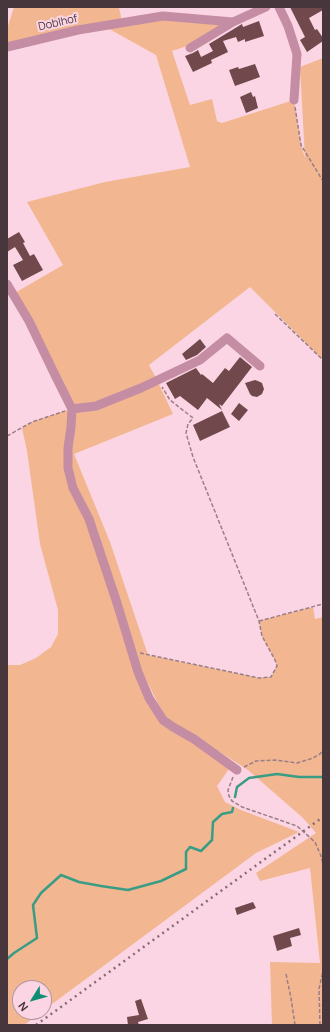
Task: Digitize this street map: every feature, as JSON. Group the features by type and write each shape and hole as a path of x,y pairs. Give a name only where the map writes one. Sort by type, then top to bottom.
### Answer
{"lane":[{"name":"Doblhof","path":"190,48 233,22 266,7"},
{"path":"279,7 288,26 298,54 294,100"},
{"name":"Doblhof","path":"7,47 78,30 163,16 233,22"},
{"path":"7,284 28,321 72,409 68,448 68,468 73,488 89,519 117,603 135,666 149,698 163,720 194,739 237,770"},
{"path":"72,409 96,406 141,388 200,360 227,338 260,366"}],"path":[{"path":"294,100 301,145 323,181"},
{"path":"275,314 323,360"},
{"path":"140,653 259,678 271,677 277,666 262,636 259,621 193,457 186,433 188,424 193,418 170,400 157,380"},
{"path":"7,436 32,422 72,409"},
{"path":"259,621 323,604"},
{"path":"323,750 320,754 298,763 275,760 256,761 237,770 228,790 232,801 242,807 297,826 315,842 323,864"},
{"path":"320,1025 319,989 323,971"},
{"path":"286,974 295,1025"}],"shaded area":[{"path":"14,7 119,7 122,22 163,16 233,22 187,46 172,51 190,105 212,99 217,121 222,123 294,100 301,145 305,158 300,67 323,58 323,360 250,287 149,365 173,414 74,454 110,542 148,655 259,678 271,677 277,665 262,636 259,621 313,607 315,619 323,617 323,1025 272,1025 270,962 320,963 310,868 260,881 256,873 316,833 303,818 248,770 165,717 130,648 163,720 231,766 217,786 225,802 241,810 299,832 256,853 52,1004 52,980 12,980 12,1020 31,1020 24,1025 7,1025 7,665 20,665 36,658 51,647 58,634 58,610 40,544 27,451 22,428 32,422 72,409 13,294 63,265 27,202 105,182 190,167 156,55 104,26 7,47 7,29"}],"building":[{"path":"290,7 323,7 323,10 309,18 315,30 317,29 323,38 323,41 307,52 300,40 305,37"},
{"path":"259,21 264,36 245,42 245,39 238,42 236,37 223,41 228,52 211,60 212,63 193,72 185,56 198,50 201,57 213,51 209,44 242,24 243,27"},
{"path":"255,64 260,77 235,86 229,70 238,67 239,69"},
{"path":"251,92 253,97 255,96 258,108 246,113 240,97"},
{"path":"19,232 25,242 23,243 30,256 34,254 43,270 22,281 13,265 23,260 15,247 7,252 7,239"},
{"path":"200,339 206,347 197,355 186,360 182,354"},
{"path":"240,357 252,367 222,406 219,404 222,410 207,398 198,410 180,396 175,399 166,383 196,368 201,375 202,374 213,383 225,368 229,371"},
{"path":"255,380 262,383 264,389 262,394 257,397 250,394 245,383"},
{"path":"239,403 248,410 239,421 231,414"},
{"path":"222,411 230,427 200,441 193,425"},
{"path":"253,902 256,908 237,915 235,908"},
{"path":"299,928 301,935 290,938 292,946 277,951 273,936"},
{"path":"141,999 148,1019 138,1022 139,1025 128,1025 127,1017 139,1015 135,1001"}],"waterway":[{"path":"235,797 237,787 249,778 277,774 299,777 323,777"},
{"path":"7,959 37,938 33,905 41,893 61,875 79,882 128,890 161,881 186,869 186,852 190,847 201,851 212,840 213,822 222,814 232,812 233,808"}],"railway":[{"path":"36,1025 323,817"}]}
